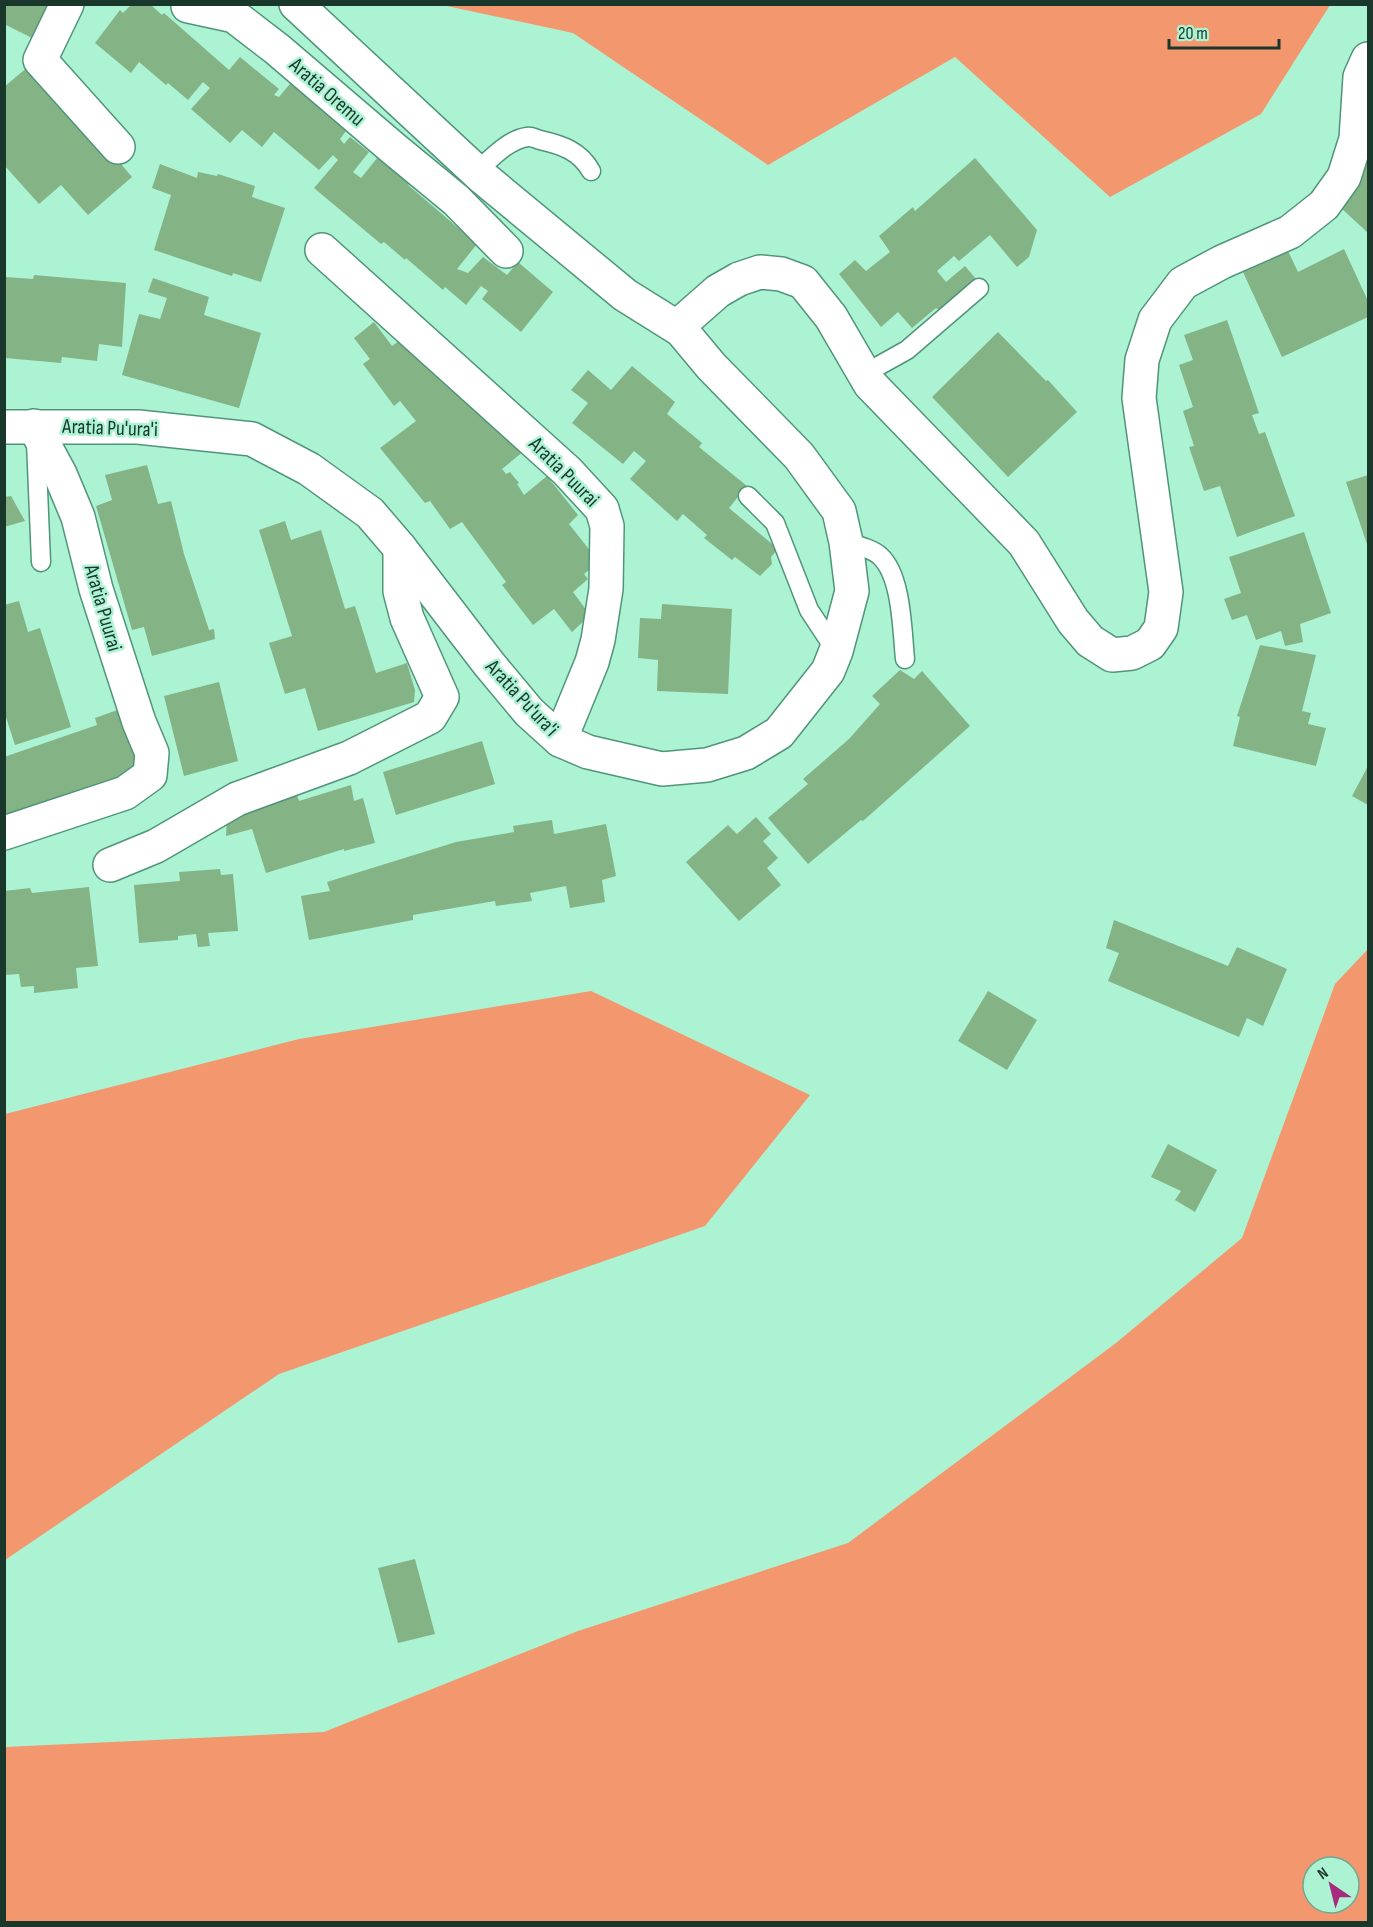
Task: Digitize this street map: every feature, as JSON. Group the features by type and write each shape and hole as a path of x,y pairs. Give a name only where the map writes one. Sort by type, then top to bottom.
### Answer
{"street":[{"path":"67,4 40,60 118,147"},
{"name":"Aratia Oremu","path":"296,4 479,174 625,295 679,329"},
{"name":"Aratia Oremu","path":"188,6 234,16 277,49 456,200 506,251"},
{"path":"679,329 718,291 739,279 760,272 781,274 803,282 831,317 870,384 1024,543 1073,621 1090,641 1112,655 1132,653 1150,644 1161,628 1166,592 1139,398 1142,360 1155,320 1184,283 1222,262 1290,232 1324,205 1344,177 1356,139 1359,77 1368,59"},
{"path":"456,200 479,174"},
{"name":"Aratia Puurai","path":"322,250 567,471 602,509 607,526 606,589 598,640 592,662 560,740"},
{"name":"Aratia Pu'ura'i","path":"19,426 138,427 252,439 309,469 370,513 529,712 560,740 588,752 662,769 707,765 746,753 778,733 828,671 836,651 852,591 846,542 839,512 818,480 799,456 711,366 679,329"},
{"name":"Aratia Puurai","path":"4,833 125,793 150,775 152,753 135,711 99,600 78,517 60,474 19,426"},
{"path":"110,865 156,846 237,799 350,758 430,717 442,698 407,618 400,591 400,548"}],"lane":[{"path":"479,174 508,145 528,136 558,144 576,153 586,162 591,171"},
{"path":"864,374 907,350 979,288"},
{"path":"19,426 39,489 41,562"},
{"path":"748,496 776,523 809,610 836,651"},
{"path":"846,542 880,556 892,572 900,610 905,659"}],"shaded area":[{"path":"442,5 1330,5 1261,114 1110,197 955,57 768,165 573,33"},
{"path":"1368,949 1368,1922 5,1922 5,1747 324,1732 578,1631 848,1543 1116,1343 1242,1238 1335,984"},
{"path":"591,991 810,1095 705,1226 279,1374 5,1560 5,1114 299,1039"}],"building":[{"path":"4,4 53,4 34,39 4,24"},
{"path":"131,5 151,5 162,15 164,13 229,70 240,57 279,89 274,95 279,97 294,79 349,127 340,139 344,144 350,137 369,152 353,172 361,178 378,157 411,183 408,185 477,244 457,269 468,273 483,257 507,275 518,262 553,292 521,332 482,299 488,291 481,286 466,305 445,287 443,290 406,258 405,260 384,242 381,244 314,188 338,160 333,155 319,170 274,132 262,147 242,130 230,143 191,109 210,88 203,82 188,100 139,62 131,73 95,43 120,10 123,13"},
{"path":"29,66 82,118 132,177 88,215 61,185 39,204 4,165 4,87"},
{"path":"1368,137 1368,233 1340,207"},
{"path":"975,158 1037,230 1029,257 1017,267 990,235 959,261 954,256 937,271 946,282 965,266 976,279 940,311 936,308 912,328 898,312 881,327 839,274 855,260 866,271 890,252 879,236 913,207 915,211"},
{"path":"160,164 197,178 198,172 217,176 218,174 255,186 252,197 285,208 261,282 233,273 232,276 154,250 171,195 152,188"},
{"path":"1344,249 1368,301 1368,317 1282,357 1243,272 1288,251 1298,272"},
{"path":"34,275 126,283 122,347 99,344 97,361 62,357 61,363 5,358 5,277 33,279"},
{"path":"153,278 209,297 204,315 261,333 239,408 122,375 139,314 160,319 167,298 148,292"},
{"path":"1227,320 1259,413 1252,415 1259,434 1265,432 1295,516 1237,537 1220,486 1204,491 1189,447 1194,446 1183,411 1193,407 1179,365 1193,360 1184,335"},
{"path":"374,322 392,346 408,334 530,446 502,469 506,474 510,472 519,483 517,484 524,495 547,476 578,515 569,524 599,562 584,574 588,579 573,592 590,615 572,632 554,609 533,625 502,585 506,582 462,522 450,529 430,501 425,503 380,448 416,421 400,401 394,406 363,364 370,359 354,338"},
{"path":"998,332 1046,381 1048,380 1077,412 1008,477 932,397"},
{"path":"632,366 675,402 667,414 702,443 699,447 747,486 729,508 778,549 771,557 772,564 760,576 735,557 732,560 704,538 707,535 683,514 677,521 630,479 646,461 634,451 623,464 572,423 588,403 571,390 588,370 611,390"},
{"path":"147,465 158,504 171,501 184,554 209,630 214,629 215,639 152,656 144,627 132,630 96,506 112,500 105,475"},
{"path":"1368,475 1368,547 1346,482"},
{"path":"11,496 25,521 4,527 4,497"},
{"path":"285,521 291,540 321,530 345,609 355,606 376,673 407,663 415,690 414,702 318,731 305,688 285,694 269,643 292,636 259,530"},
{"path":"1304,532 1331,613 1300,624 1303,642 1285,646 1281,631 1256,640 1247,615 1232,620 1224,599 1241,593 1229,557"},
{"path":"19,601 28,632 40,628 71,727 15,745 4,711 4,605"},
{"path":"662,604 732,609 728,694 657,691 658,660 638,658 640,618 661,619"},
{"path":"1260,645 1316,655 1302,711 1311,713 1308,724 1326,728 1316,766 1233,746 1240,717 1237,716"},
{"path":"900,670 914,679 922,671 970,726 863,821 861,820 808,864 768,818 808,784 803,779 849,739 880,704 872,696"},
{"path":"219,682 238,761 184,776 164,696"},
{"path":"123,708 143,766 138,779 4,828 4,757 97,725 95,718"},
{"path":"482,741 495,784 396,815 383,772"},
{"path":"1368,766 1368,805 1352,796"},
{"path":"351,785 354,801 363,798 375,843 344,851 344,849 266,873 252,829 226,836 227,817 295,790 299,801"},
{"path":"756,817 771,834 763,841 778,858 767,868 781,885 739,921 686,862 728,825 737,834"},
{"path":"552,820 554,834 606,824 616,876 602,880 605,902 570,908 566,886 530,893 532,901 496,906 495,901 413,915 413,920 309,940 301,896 330,891 327,882 456,842 514,832 513,826"},
{"path":"220,869 221,875 233,874 238,931 208,933 210,946 198,947 196,934 178,936 178,940 139,943 134,885 180,881 179,872"},
{"path":"89,887 98,966 76,968 78,988 34,993 34,986 21,987 19,974 4,975 4,891 30,888 32,893"},
{"path":"1114,920 1228,966 1237,947 1287,969 1263,1026 1247,1018 1239,1037 1108,981 1119,953 1106,948"},
{"path":"988,991 1037,1020 1007,1070 958,1041"},
{"path":"1168,1144 1217,1170 1195,1212 1175,1200 1181,1191 1151,1177"},
{"path":"415,1559 435,1634 398,1643 378,1568"}]}
